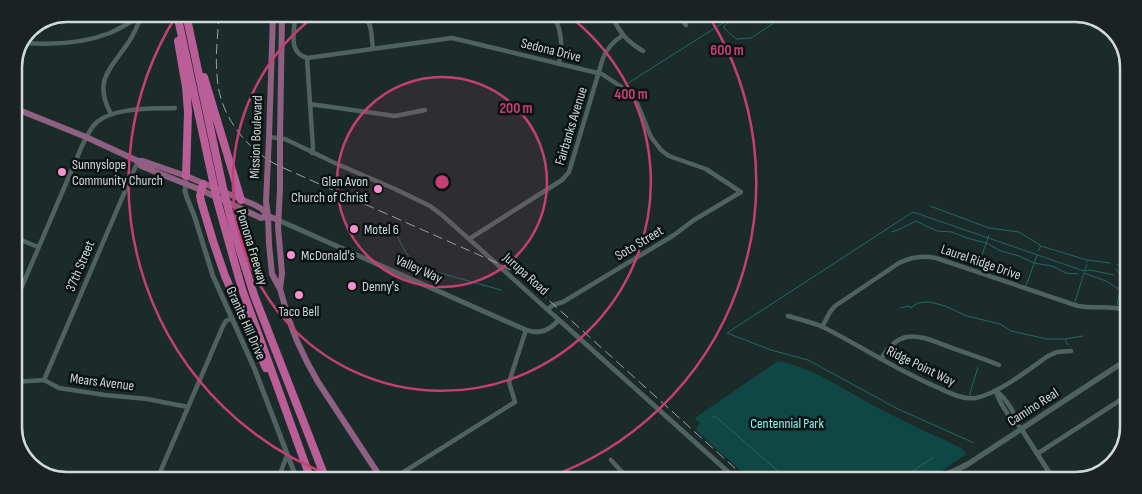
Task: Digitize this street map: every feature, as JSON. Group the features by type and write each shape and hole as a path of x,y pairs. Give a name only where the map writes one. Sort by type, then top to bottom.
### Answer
{"highway":[{"path":"178,22 177,36 186,87 188,112 186,180"},
{"name":"Pomona Freeway","path":"179,22 213,184 242,289 308,472"},
{"name":"Pomona Freeway","path":"188,22 223,188 235,234 254,295 323,472"},
{"path":"189,22 241,200"},
{"path":"202,187 201,201 223,270 285,409"}],"main road":[{"name":"Mission Boulevard","path":"273,22 266,202 272,274 280,289 289,320 307,362 377,472"},
{"name":"Mission Boulevard","path":"280,289 282,273 278,220 282,22"},
{"name":"Valley Way","path":"23,112 202,187 261,218 268,216"},
{"name":"Valley Way","path":"202,187 262,209 268,216 278,220"},
{"name":"Camino Real","path":"954,472 1022,430 1120,364"}],"street":[{"path":"29,43 49,44 94,38 114,31 130,22"},
{"path":"111,114 104,95 104,78 130,40 139,22"},
{"path":"294,22 293,36 295,48 298,54 307,58 312,153"},
{"path":"369,22 372,49"},
{"path":"556,22 562,46 559,64"},
{"path":"614,22 630,44 642,51"},
{"path":"683,22 686,25"},
{"name":"Fairbanks Avenue","path":"469,238 551,188 567,176 606,52 622,35"},
{"name":"Sedona Drive","path":"307,58 457,38 602,74 631,94 638,105 651,137 661,150 669,156 706,169 741,192"},
{"path":"310,104 395,116 425,110"},
{"path":"23,283 86,137 96,124 111,114 175,108"},
{"name":"Jurupa Road","path":"269,137 284,139 395,189 422,202 442,215 728,472"},
{"name":"37th Street","path":"44,380 138,161"},
{"name":"Granite Hill Drive","path":"186,180 186,198 194,215 216,284 255,370 294,472"},
{"name":"Soto Street","path":"548,309 554,304 563,302 668,239 694,220 741,192"},
{"name":"Valley Way","path":"278,220 526,330 544,331 560,320"},
{"path":"23,241 38,247"},
{"name":"Laurel Ridge Drive","path":"822,327 830,312 841,302 899,263 906,259 920,256 936,258 1078,306 1120,308"},
{"name":"Ridge Point Way","path":"788,316 822,327 912,376 960,397 973,398 996,391 1048,356 1057,352 1072,351"},
{"path":"160,472 223,326 228,319 232,318"},
{"path":"403,472 514,402 509,382 526,330"},
{"path":"881,359 888,348 895,342 913,336 926,338 999,365"},
{"name":"Mears Avenue","path":"23,381 44,380 59,388 147,399 188,407"},
{"path":"996,391 997,396 1009,411 1012,420 1022,430 1049,472"},
{"path":"1037,454 1120,400"},
{"path":"281,472 287,455"},
{"path":"611,460 622,472"}],"green space":[{"name":"Centennial Park","path":"778,361 792,364 819,375 892,415 961,448 966,454 940,472 743,472 696,430 700,423 695,418"}],"waterway":[{"path":"625,85 725,22"},
{"path":"729,22 724,28 736,39 751,38 775,22"},
{"path":"930,206 989,228 1019,232 1040,246"},
{"path":"974,443 896,408 808,360 771,350 727,333 913,212 1084,271 1087,265"},
{"path":"891,232 916,221 937,231 952,232 986,243 1001,251 1034,263 1052,266 1066,273 1078,274"},
{"path":"397,235 407,254 422,268 501,290"},
{"path":"977,269 989,235"},
{"path":"1038,251 1041,246 1087,260"},
{"path":"1026,286 1037,255"},
{"path":"1087,262 1088,260 1110,263"},
{"path":"1116,269 1120,274"},
{"path":"1085,271 1090,270 1114,275"},
{"path":"1075,302 1084,273 1106,281 1120,290"},
{"path":"1117,305 1120,292"},
{"path":"900,308 909,306 910,308 918,303 930,302 945,306 967,316 1000,324 1011,331 1047,339 1065,339"},
{"path":"1068,345 1065,339 1083,336"},
{"path":"970,395 978,367"},
{"path":"712,417 716,417 779,472"},
{"path":"911,472 934,457"}],"railway":[{"path":"218,22 216,60 219,90 223,104 236,129 255,150 279,166 516,273 533,286 739,472"}],"place":[{"name":"Sunnyslope Community Church","path":"62,172"},
{"name":"Glen Avon Church of Christ","path":"378,189"},
{"name":"Motel 6","path":"354,229"},
{"name":"McDonald's","path":"291,255"},
{"name":"Denny's","path":"352,286"},
{"name":"Taco Bell","path":"299,295"}]}
